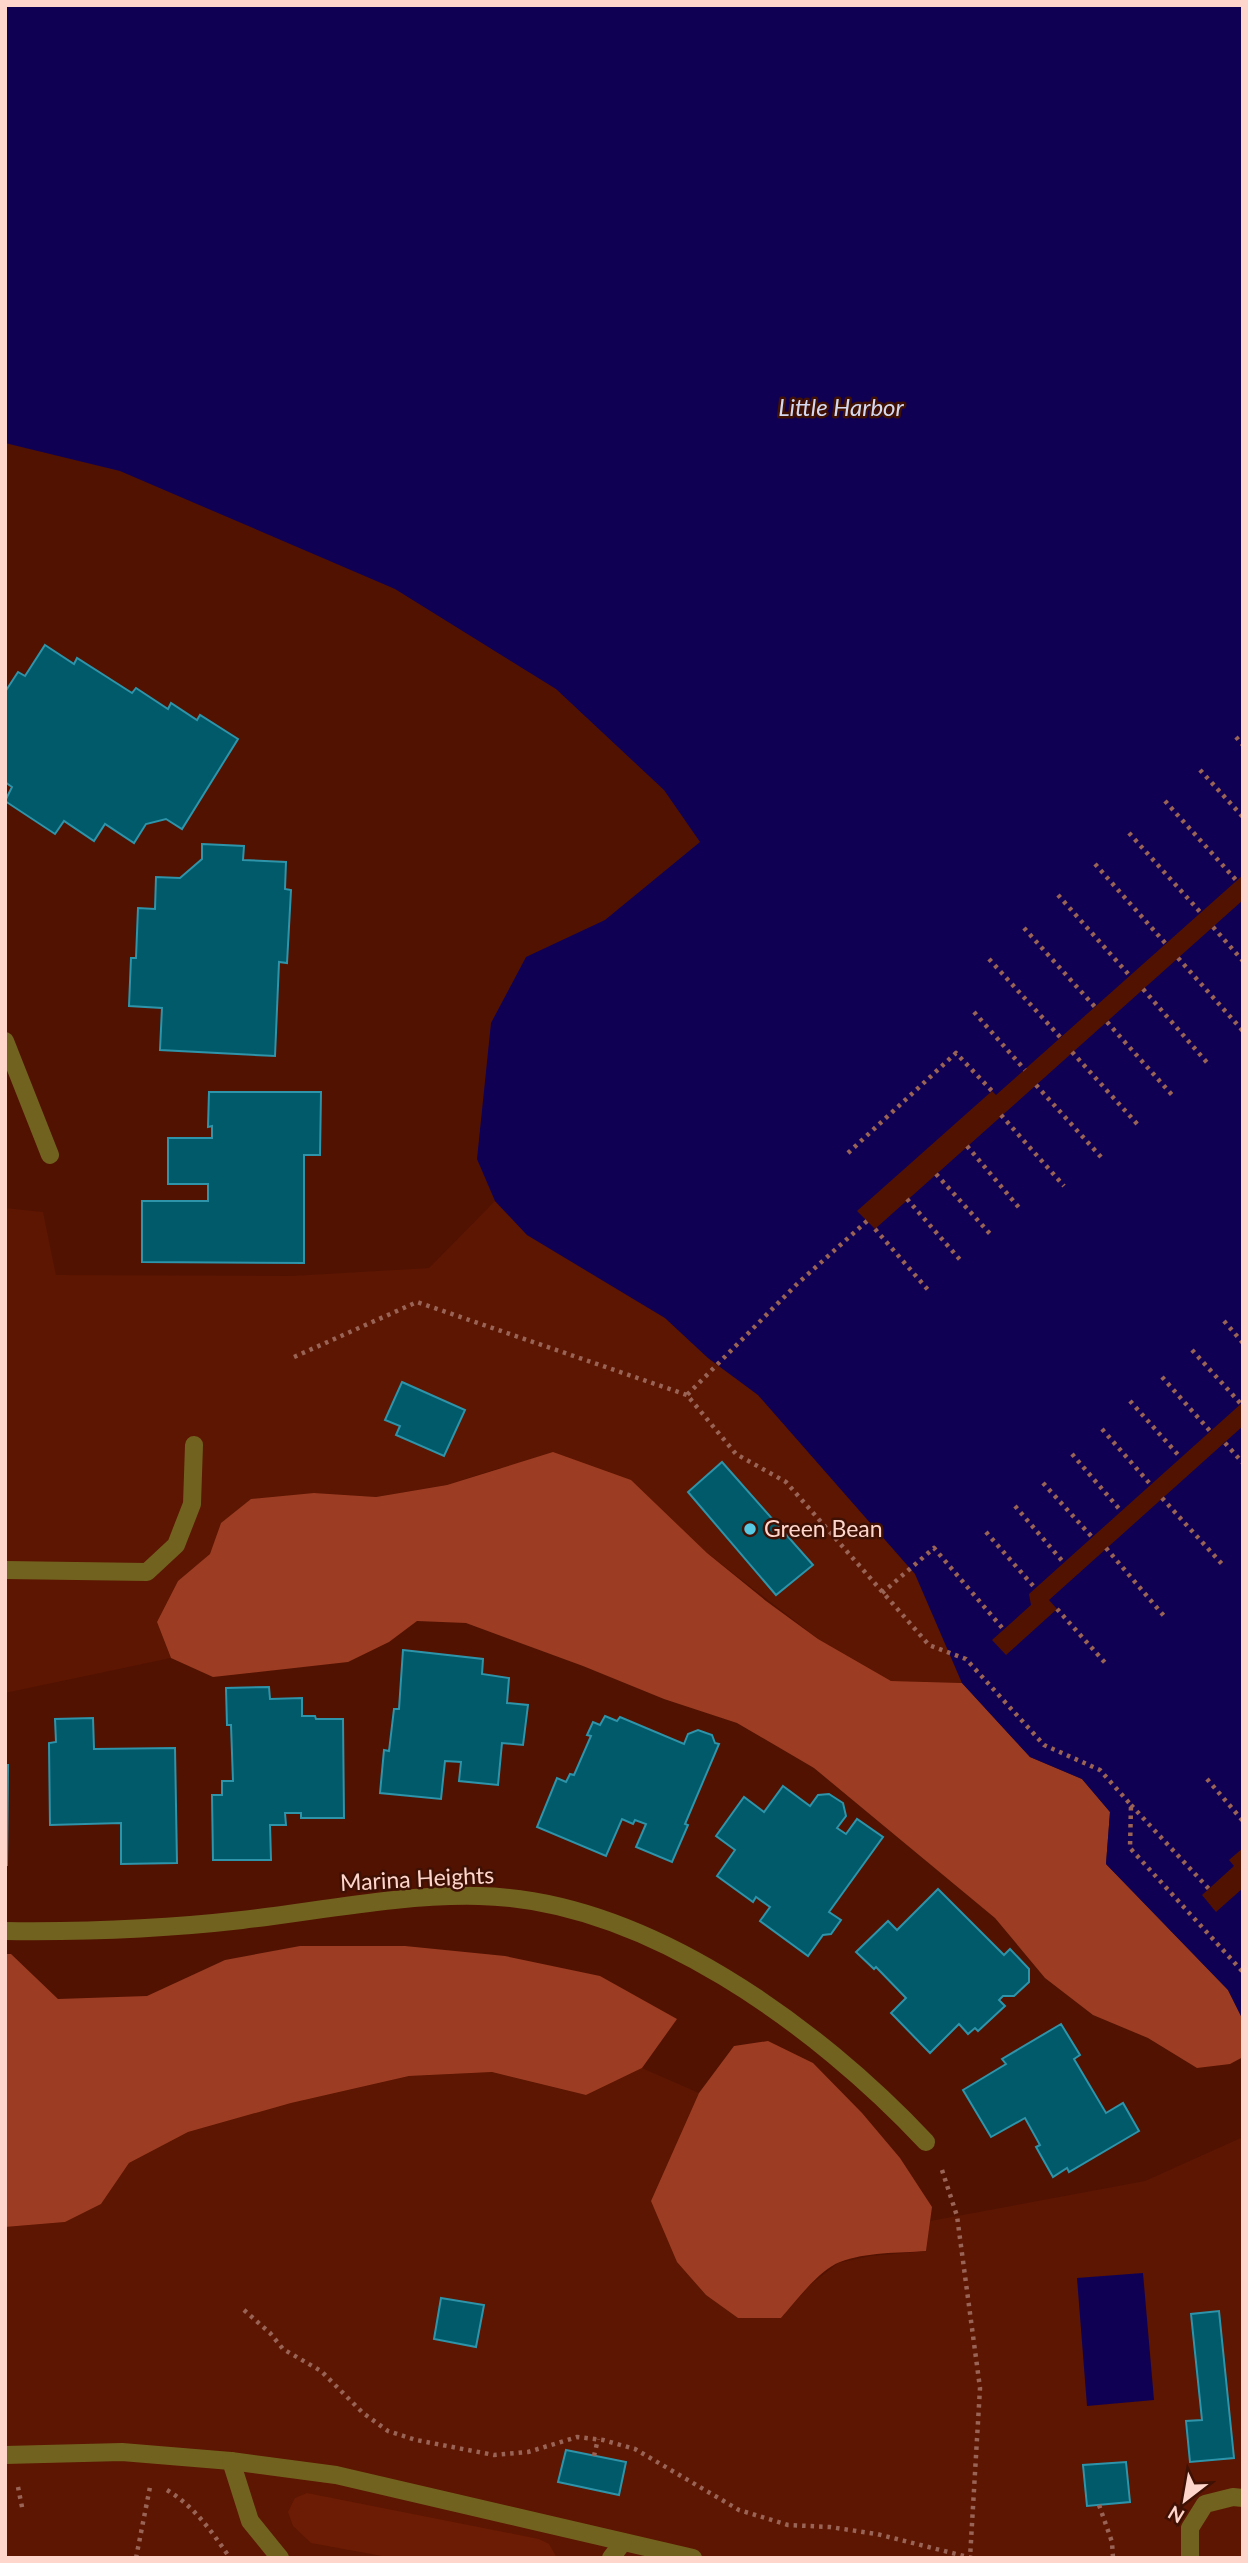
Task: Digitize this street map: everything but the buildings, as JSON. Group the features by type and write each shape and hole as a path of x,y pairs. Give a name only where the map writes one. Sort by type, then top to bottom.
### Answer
{"street":[{"path":"5,1041 50,1155"},
{"path":"5,1570 147,1572 176,1545 192,1504 194,1445"},
{"name":"Marina Heights","path":"5,1931 149,1930 397,1900 479,1896 547,1903 621,1926 689,1958 747,1992 809,2034 859,2076 926,2142"},
{"path":"5,2455 122,2452 231,2461 336,2475 693,2558"},
{"path":"231,2461 250,2521 279,2558"},
{"path":"1191,2558 1190,2528 1205,2504 1233,2497 1243,2498"},
{"path":"611,2558 623,2542"}],"path":[{"path":"1236,737 1243,745"},
{"path":"1199,770 1243,817"},
{"path":"1165,801 1237,880"},
{"path":"1129,832 1201,913"},
{"path":"1095,864 1166,944"},
{"path":"1058,895 1130,975"},
{"path":"1213,927 1243,961"},
{"path":"1024,928 1096,1007"},
{"path":"1178,958 1243,1031"},
{"path":"989,959 1061,1038"},
{"path":"1143,989 1210,1066"},
{"path":"974,1012 1025,1070"},
{"path":"1107,1022 1173,1096"},
{"path":"1072,1052 1139,1126"},
{"path":"848,1153 956,1053 992,1091"},
{"path":"1036,1084 1101,1157"},
{"path":"1001,1115 1064,1186"},
{"path":"967,1146 1021,1210"},
{"path":"936,1174 992,1236"},
{"path":"907,1199 962,1262"},
{"path":"687,1395 797,1284 867,1221"},
{"path":"875,1229 929,1291"},
{"path":"294,1357 417,1302 687,1395 736,1454 786,1482 929,1645 966,1659 1045,1745 1100,1770 1209,1889"},
{"path":"1224,1321 1243,1343"},
{"path":"1192,1350 1241,1404"},
{"path":"1163,1377 1210,1431"},
{"path":"1130,1401 1181,1458"},
{"path":"1102,1429 1151,1485"},
{"path":"1225,1443 1243,1463"},
{"path":"1072,1454 1121,1511"},
{"path":"1043,1483 1092,1537"},
{"path":"1163,1498 1222,1564"},
{"path":"1015,1506 1064,1563"},
{"path":"986,1532 1035,1588"},
{"path":"882,1593 934,1548 1004,1630"},
{"path":"1106,1548 1164,1616"},
{"path":"1057,1609 1108,1667"},
{"path":"1207,1779 1243,1821"},
{"path":"1131,1805 1130,1848 1243,1972"},
{"path":"244,2310 270,2333 283,2349 321,2371 363,2413 388,2431 416,2441 494,2455 528,2452 577,2437 598,2439 635,2449 739,2510 788,2525 830,2527 877,2534 971,2558 979,2388 957,2216 946,2179 926,2142"},
{"path":"594,2456 598,2439"},
{"path":"23,2512 17,2483 28,2482"},
{"path":"136,2558 153,2483 139,2482"},
{"path":"165,2489 204,2521 230,2558"},
{"path":"1099,2505 1112,2542 1113,2558"}],"shaded area":[{"path":"495,1201 527,1235 665,1318 708,1358 758,1395 915,1574 962,1683 891,1681 818,1639 707,1553 500,1468 447,1485 376,1497 314,1493 221,1523 210,1555 178,1581 157,1622 171,1658 5,1693 5,1208 43,1212 56,1275 291,1276 429,1268"},
{"path":"553,1452 631,1480 707,1553 818,1639 891,1681 962,1683 1030,1757 1082,1779 1110,1812 1106,1864 1228,1990 1243,2020 1243,2057 1230,2064 1197,2068 1148,2038 1093,2015 1045,1978 995,1918 814,1768 737,1723 664,1699 466,1623 417,1621 389,1642 348,1662 213,1677 171,1658 157,1622 178,1581 210,1554 221,1523 251,1499 314,1493 376,1497 447,1485"},
{"path":"300,1946 405,1946 505,1956 600,1976 677,2019 642,2068 586,2095 492,2072 409,2076 291,2103 188,2132 129,2163 101,2204 65,2222 5,2227 5,1954 11,1954 58,1999 147,1996 225,1960"},
{"path":"768,2041 813,2063 862,2113 900,2158 932,2207 926,2251 871,2255 840,2262 816,2279 781,2318 738,2318 706,2295 677,2262 651,2201 699,2093 734,2046"},
{"path":"642,2068 699,2093 651,2201 781,2318 810,2285 838,2263 870,2256 926,2251 930,2221 1145,2181 1243,2137 1243,2558 5,2558 5,2227 65,2222 101,2204 129,2163 188,2132 291,2103 409,2076 492,2072 586,2095"},
{"path":"307,2493 539,2539 549,2544 557,2558 393,2558 311,2543 293,2526 288,2512 295,2498"}],"water":[{"name":"Little Harbor","path":"5,5 1243,5 1243,2020 1228,1990 1106,1864 1110,1812 1082,1779 1030,1757 962,1683 915,1574 758,1395 708,1358 665,1318 527,1235 495,1201 477,1159 491,1023 526,957 605,920 700,842 664,790 556,689 395,589 120,471 5,443"},
{"path":"1143,2273 1154,2400 1087,2406 1077,2278"}],"pier":[{"path":"1243,875 1243,900 875,1229 857,1211 992,1091 996,1095"},
{"path":"1243,1402 1243,1426 1049,1600 1057,1609 1006,1655 992,1640 1031,1605 1029,1594"},
{"path":"1243,1848 1243,1888 1216,1912 1202,1895 1234,1866 1229,1860"}],"place":[{"name":"Green Bean","path":"750,1529"}]}
